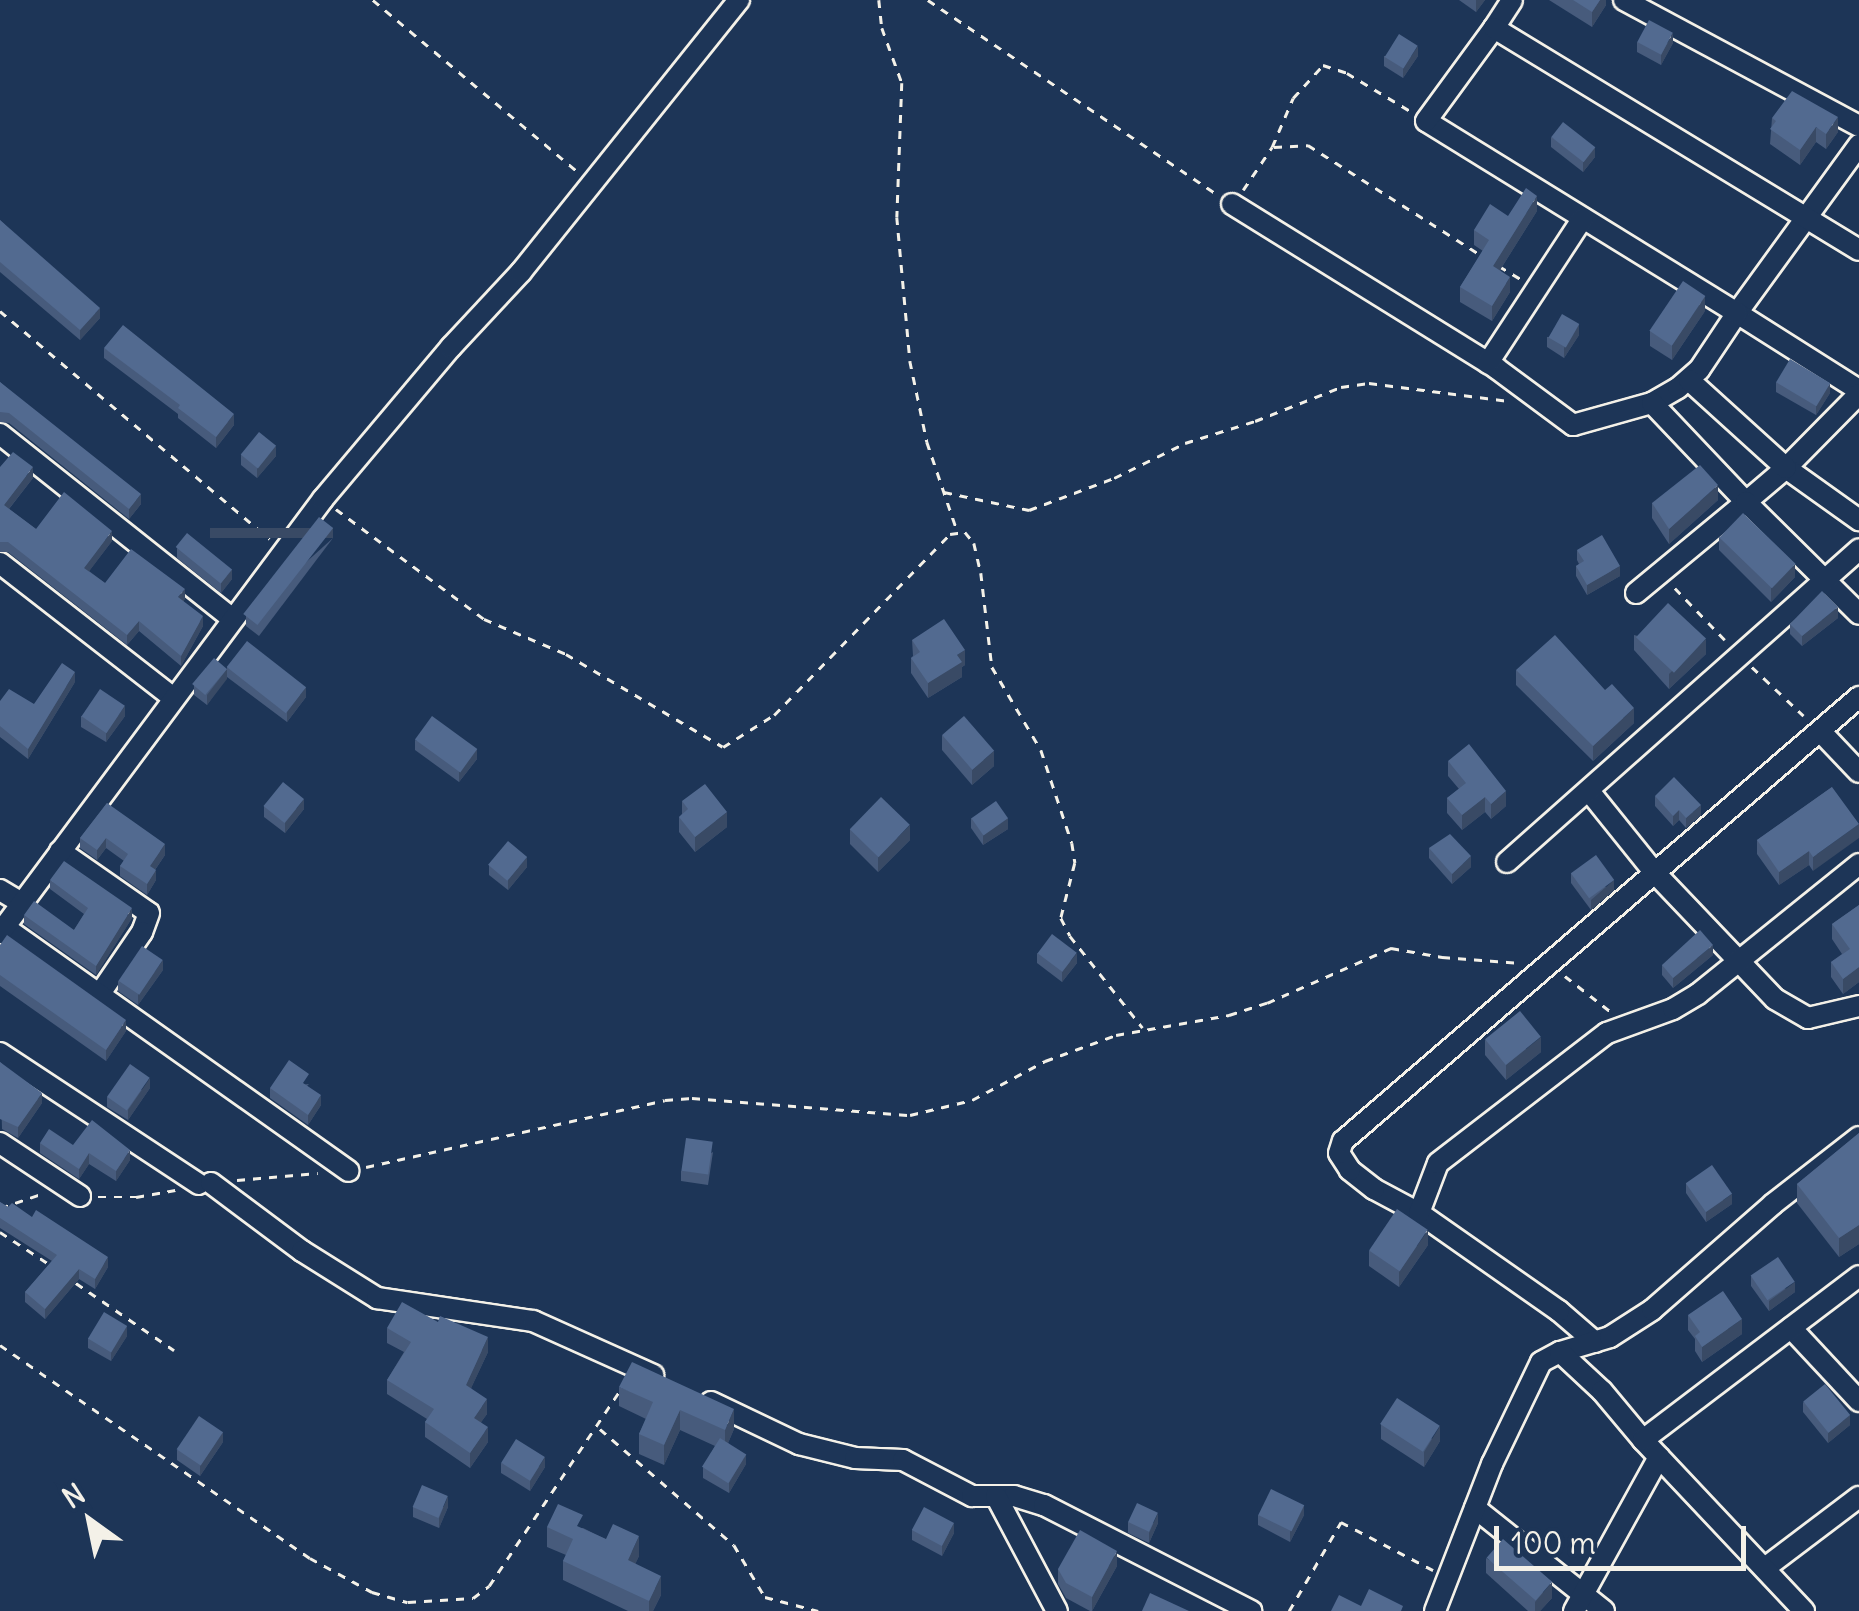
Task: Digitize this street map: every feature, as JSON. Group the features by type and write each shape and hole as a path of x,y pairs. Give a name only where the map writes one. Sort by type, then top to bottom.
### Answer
{"street":[{"path":"348,1171 100,992 2,930 323,499 450,347 521,272 739,0"},
{"path":"1512,0 1426,121 1859,392 1786,468 1636,592"},
{"path":"1624,0 1859,126"},
{"path":"1494,28 1859,250"},
{"path":"1232,204 1488,363 1566,422 1583,425 1652,403 1689,380 1804,215 1859,145"},
{"path":"1488,363 1584,218"},
{"path":"1689,380 1786,468 1859,520"},
{"path":"1652,403 1859,614"},
{"path":"0,434 231,618"},
{"path":"1507,862 1859,549"},
{"path":"0,563 172,697"},
{"path":"1595,1342 1559,1311 1419,1213 1374,1189 1350,1170 1339,1154 1341,1144 1859,698"},
{"path":"1821,732 1859,772"},
{"path":"1590,791 1656,873 1793,1014 1816,1018 1859,1006"},
{"path":"60,851 149,914 142,932 100,992"},
{"path":"1419,1213 1444,1155 1607,1032 1698,994 1859,864"},
{"path":"0,890 22,904"},
{"path":"0,1052 377,1298 533,1321 665,1381"},
{"path":"1435,1611 1536,1369 1560,1352 1595,1342 1652,1310 1859,1137"},
{"path":"0,1143 80,1196"},
{"path":"1642,1440 1859,1276"},
{"path":"1791,1328 1859,1401"},
{"path":"1560,1352 1602,1391 1642,1440 1804,1611"},
{"path":"697,1395 798,1444 855,1458 903,1460 965,1494 1014,1496 1044,1505 1250,1611"},
{"path":"1578,1602 1659,1456"},
{"path":"996,1496 1057,1611"},
{"path":"1765,1568 1859,1497"},
{"path":"1475,1508 1578,1602 1604,1611"}],"path":[{"path":"373,0 591,183"},
{"path":"880,0 882,28 902,83 897,218 905,324 916,400 957,531"},
{"path":"928,0 1149,153 1232,204 1272,147 1293,98 1313,72 1328,64 1426,121"},
{"path":"1272,147 1308,145 1480,255"},
{"path":"1492,262 1538,290"},
{"path":"0,311 284,550"},
{"path":"944,492 1030,510 1114,478 1185,443 1256,422 1341,386 1369,383 1545,406"},
{"path":"323,499 484,619 566,654 723,747 774,715 872,610 957,531"},
{"path":"957,531 965,532 974,543 992,667 1041,750 1072,843 1075,863 1060,910 1064,927 1143,1028"},
{"path":"80,1196 136,1197 205,1184 348,1171 664,1100 692,1098 910,1115 972,1100 1046,1061 1143,1028 1229,1015 1267,1003 1391,948 1442,958 1550,964 1628,1025"},
{"path":"0,1208 45,1194"},
{"path":"0,1232 58,1270"},
{"path":"72,1280 174,1350"},
{"path":"0,1345 310,1558 372,1592 408,1602 473,1598 489,1586 598,1428 633,1366"},
{"path":"598,1428 734,1545 762,1594 818,1611"},
{"path":"1289,1611 1335,1526 1345,1521 1448,1579"}],"building":[{"path":"1573,0 1600,0 1592,12"},
{"path":"1649,20 1673,33 1661,55 1637,42"},
{"path":"1399,34 1418,46 1403,69 1385,57"},
{"path":"1792,91 1838,117 1826,134 1816,127 1800,150 1770,129 1776,121 1772,118"},
{"path":"1563,122 1595,147 1584,162 1551,137"},
{"path":"1526,188 1537,196 1493,266 1510,277 1492,306 1460,287 1489,240 1474,230 1490,204 1508,216"},
{"path":"0,220 100,308 80,330 0,262"},
{"path":"1683,281 1705,296 1672,346 1649,331"},
{"path":"1562,314 1579,324 1566,347 1548,337"},
{"path":"123,325 234,414 216,437 104,348"},
{"path":"1790,359 1830,383 1816,406 1776,382"},
{"path":"0,382 141,494 129,509 9,413 0,412"},
{"path":"259,432 276,446 258,468 241,455"},
{"path":"13,452 33,467 4,505 36,529 64,492 112,531 84,568 105,583 131,549 185,589 178,597 203,616 181,656 139,621 127,635 8,542 0,542 0,467"},
{"path":"1700,465 1718,485 1669,529 1652,503"},
{"path":"1743,513 1796,564 1772,588 1719,537"},
{"path":"319,517 333,528 257,625 243,614"},
{"path":"187,533 232,570 221,583 176,547"},
{"path":"1602,535 1620,566 1587,585 1576,566 1584,561 1577,550"},
{"path":"1822,591 1838,607 1802,636 1790,624"},
{"path":"1668,603 1706,638 1674,673 1636,637"},
{"path":"944,619 965,650 957,655 962,662 928,683 911,658 920,652 912,640"},
{"path":"1555,635 1605,690 1612,684 1634,708 1593,746 1516,670"},
{"path":"247,641 306,687 286,713 227,667"},
{"path":"214,658 227,669 205,695 192,684"},
{"path":"62,663 75,672 28,749 0,726 0,701 9,689 34,704"},
{"path":"100,689 125,706 106,733 82,716"},
{"path":"432,716 477,749 460,772 415,739"},
{"path":"964,716 994,751 972,770 942,735"},
{"path":"1469,744 1506,791 1491,804 1485,797 1462,815 1447,798 1466,783 1448,761"},
{"path":"1674,777 1701,805 1686,818 1679,810 1673,816 1655,796"},
{"path":"283,782 304,799 284,823 263,806"},
{"path":"705,784 727,812 695,837 679,817 688,809 682,801"},
{"path":"1832,787 1859,824 1813,857 1809,851 1779,872 1757,840"},
{"path":"881,797 910,825 879,857 850,829"},
{"path":"996,801 1008,818 983,835 971,818"},
{"path":"107,803 165,844 150,866 156,870 147,884 120,866 128,854 106,838 97,850 80,838"},
{"path":"1450,834 1471,856 1452,874 1429,848"},
{"path":"508,841 527,857 507,881 488,865"},
{"path":"1596,855 1614,880 1589,898 1571,873"},
{"path":"64,861 132,908 96,966 24,915 34,901 74,930 88,908 50,880"},
{"path":"1859,905 1859,967 1843,979 1831,962 1850,949 1832,924"},
{"path":"1700,930 1713,945 1673,978 1662,965"},
{"path":"1052,934 1077,953 1062,972 1038,953"},
{"path":"7,935 126,1020 106,1050 0,975 0,945"},
{"path":"142,946 163,960 139,995 119,981"},
{"path":"1520,1011 1541,1037 1506,1065 1485,1039"},
{"path":"289,1060 309,1074 303,1083 321,1095 308,1115 270,1088"},
{"path":"0,1062 42,1093 18,1127 0,1119"},
{"path":"130,1064 150,1078 127,1111 107,1097"},
{"path":"92,1120 130,1150 116,1171 89,1153 79,1169 40,1143 49,1129 73,1145"},
{"path":"1859,1133 1859,1225 1839,1238 1797,1184"},
{"path":"686,1138 713,1142 708,1174 681,1171"},
{"path":"1712,1165 1732,1194 1706,1212 1686,1183"},
{"path":"0,1202 8,1207 12,1203 32,1217 36,1210 108,1257 95,1279 79,1269 45,1309 25,1292 57,1255 0,1218"},
{"path":"1397,1209 1428,1230 1400,1271 1369,1250"},
{"path":"1778,1257 1795,1282 1767,1300 1751,1275"},
{"path":"1723,1291 1742,1319 1702,1347 1695,1336 1700,1332 1688,1315"},
{"path":"402,1302 438,1322 440,1316 488,1337 466,1385 487,1399 474,1418 488,1427 470,1453 425,1422 434,1409 387,1380 411,1342 387,1328"},
{"path":"104,1312 127,1326 111,1352 88,1339"},
{"path":"632,1362 734,1409 725,1430 680,1410 664,1445 639,1434 653,1402 619,1387"},
{"path":"1825,1384 1850,1415 1828,1433 1803,1402"},
{"path":"1397,1398 1440,1426 1423,1452 1380,1424"},
{"path":"199,1416 223,1432 201,1465 177,1449"},
{"path":"720,1438 746,1454 728,1483 702,1467"},
{"path":"516,1439 545,1457 530,1481 501,1463"},
{"path":"422,1485 448,1496 438,1518 413,1507"},
{"path":"1271,1489 1304,1505 1292,1531 1258,1515"},
{"path":"1137,1503 1158,1513 1149,1532 1128,1522"},
{"path":"558,1504 583,1515 577,1526 606,1539 613,1524 639,1536 628,1560 661,1576 649,1601 563,1561 573,1539 547,1527"},
{"path":"924,1507 954,1523 942,1546 912,1530"},
{"path":"1080,1530 1117,1551 1092,1597 1066,1583 1058,1569"},
{"path":"1503,1539 1552,1582 1536,1601 1487,1558"},
{"path":"1369,1589 1403,1606 1401,1611 1331,1611 1339,1595 1361,1606"},
{"path":"1150,1593 1189,1611 1142,1611"}]}
